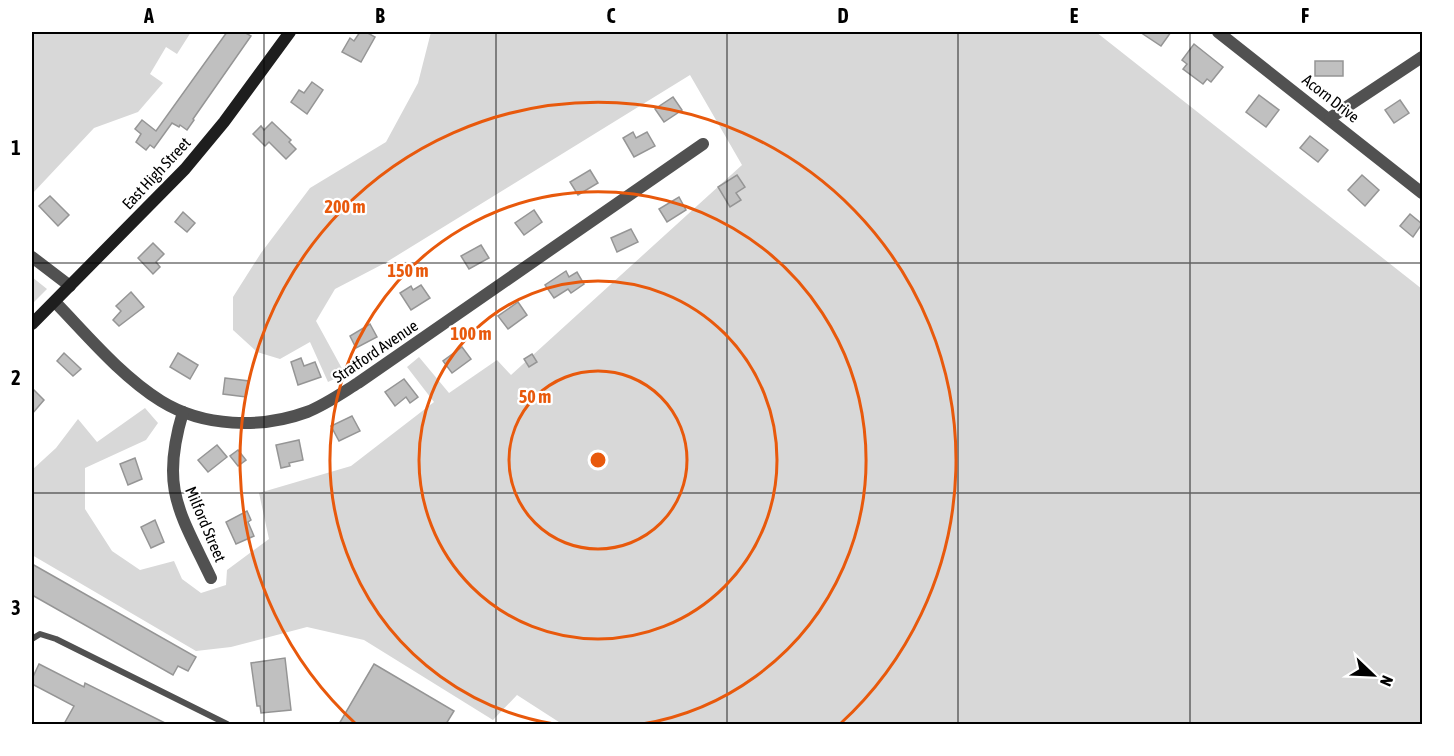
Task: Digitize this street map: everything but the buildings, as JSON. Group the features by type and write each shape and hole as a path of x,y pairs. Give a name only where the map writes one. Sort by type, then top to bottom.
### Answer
{"main road":[{"name":"East High Street","path":"32,324 185,169 224,122 290,32"}],"street":[{"name":"Acorn Drive","path":"1218,32 1330,118 1422,193"},
{"path":"1330,118 1422,57"},
{"name":"Stratford Avenue","path":"54,302 125,373 154,396 183,412 215,420 249,422 289,417 323,405 437,330 703,144"},
{"path":"32,257 70,286"},
{"name":"Milford Street","path":"183,412 171,459 173,491 182,517 211,578"}],"lane":[{"path":"32,639 40,634 56,639 227,724"}],"shaded area":[{"path":"32,32 191,32 177,54 166,47 150,74 163,83 138,112 94,128 32,194"},
{"path":"431,32 1096,32 1422,289 1422,724 562,724 517,695 493,720 364,640 307,627 231,647 196,651 32,555 32,470 56,448 78,419 97,442 145,408 158,423 146,440 85,468 85,509 112,551 140,570 174,561 182,579 201,593 226,585 227,570 269,539 259,493 351,466 434,402 407,367 419,357 449,393 497,360 511,375 742,165 690,75 385,263 335,289 316,321 345,374 328,382 310,342 280,359 257,352 233,330 233,297 261,253 310,188 386,142 418,83"},
{"path":"32,277 47,289 32,304"}]}
